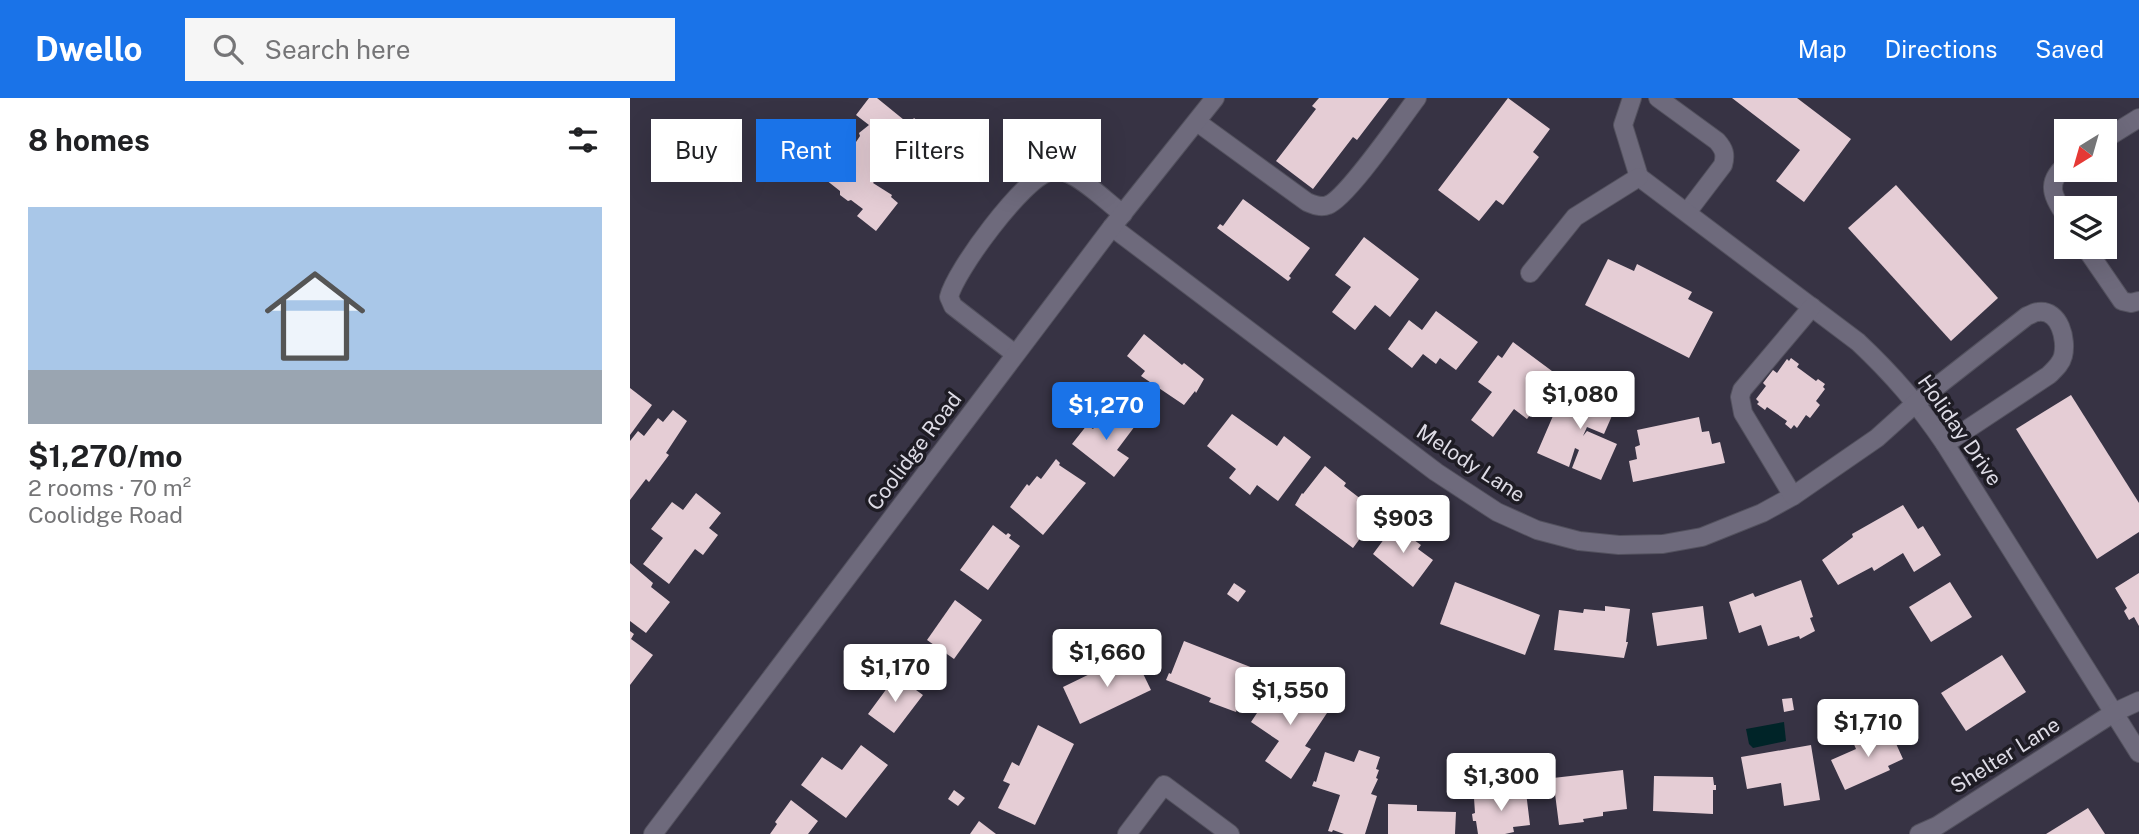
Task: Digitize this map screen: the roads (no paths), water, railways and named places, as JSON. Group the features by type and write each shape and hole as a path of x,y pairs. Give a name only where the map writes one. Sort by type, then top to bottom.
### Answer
{"street":[{"name":"Coolidge Road","path":"653,834 1117,220 1215,98"},
{"path":"1197,122 1307,202 1326,206 1345,193 1417,98"},
{"path":"1530,273 1575,217 1639,177 1623,125 1632,98"},
{"path":"1658,98 1724,149 1723,165 1688,211"},
{"path":"2118,131 2139,118"},
{"name":"Melody Lane","path":"1015,354 953,306 949,298 952,284 966,261 1029,185 1048,172 1063,172 1078,180 1117,220 1436,472 1497,512 1537,530 1579,541 1619,545 1663,544 1702,537 1733,527 1793,496 1878,438 1917,402 2027,317 2038,312 2047,313 2057,321 2063,333 2064,346 2059,366 1945,444"},
{"name":"Holiday Drive","path":"1639,177 1688,211 1858,342 1917,402 2139,753"},
{"path":"2093,259 2122,300 2132,303 2139,301"},
{"path":"1793,496 1743,413 1740,397 1742,390 1812,306"},
{"name":"Shelter Lane","path":"1919,834 1937,826 2115,712 2139,701"},
{"path":"1128,834 1164,785 1230,834"}]}
